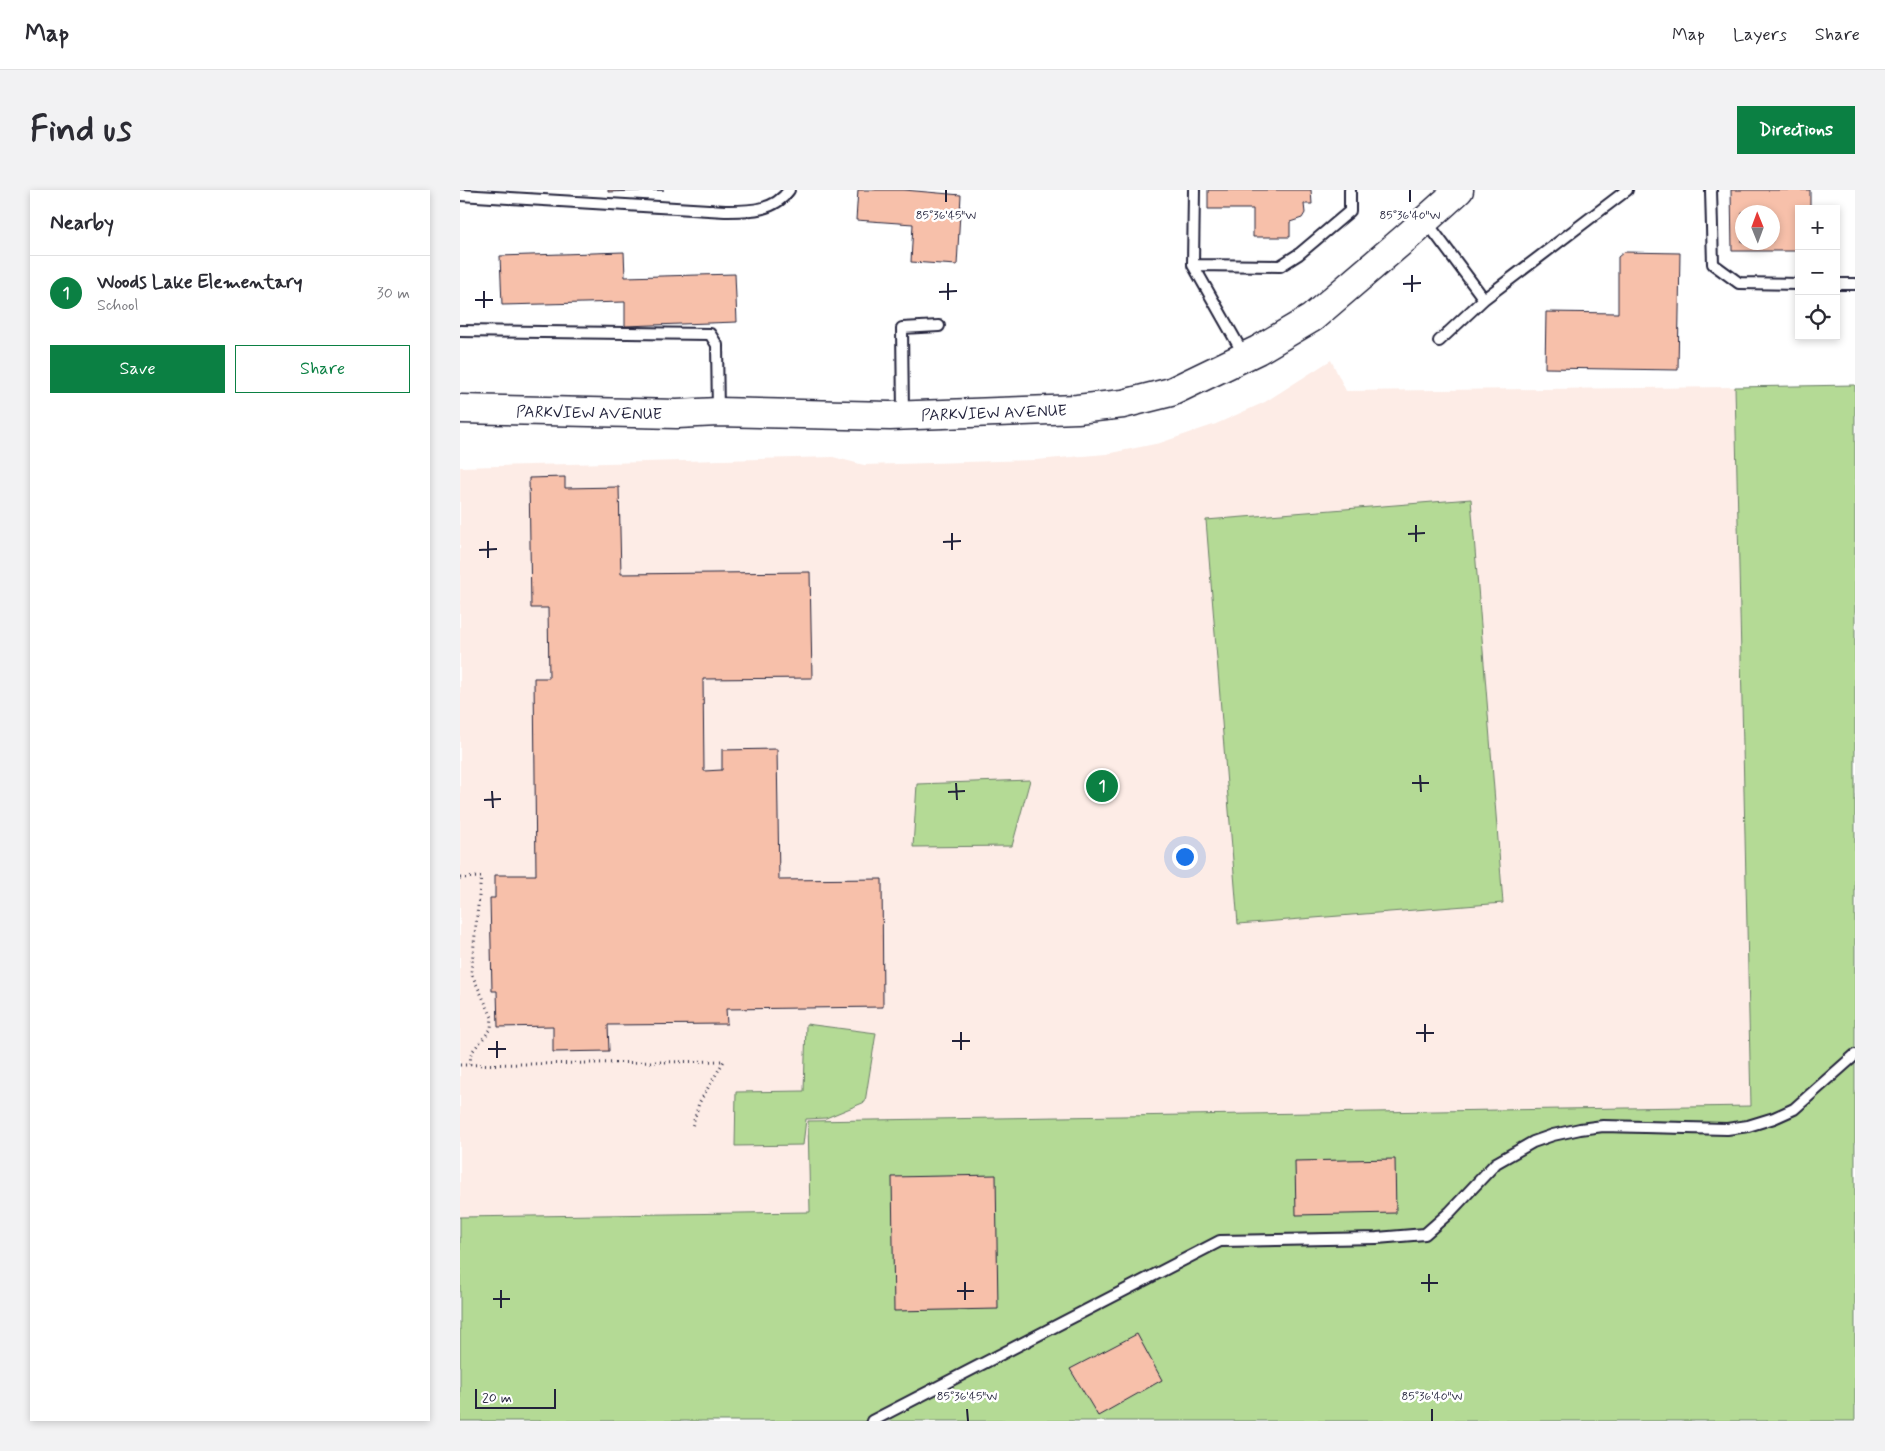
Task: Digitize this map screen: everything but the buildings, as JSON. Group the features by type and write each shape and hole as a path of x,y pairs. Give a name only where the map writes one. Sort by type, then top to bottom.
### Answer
{"street":[{"name":"PARKVIEW AVENUE","path":"460,409 880,416 1068,410 1123,404 1171,392 1245,356 1312,318 1460,190"}],"lane":[{"path":"460,195 725,211 760,210 784,196 789,190"},
{"path":"1194,190 1193,265 1245,356"},
{"path":"1193,265 1280,266 1299,254 1350,211 1350,190"},
{"path":"1439,341 1484,299 1627,190"},
{"path":"1711,190 1713,264 1739,283 1795,284"},
{"path":"1426,220 1484,299"},
{"path":"1840,284 1855,284"},
{"path":"902,415 902,328 940,326"},
{"path":"460,331 710,334 716,345 718,412"},
{"path":"872,1421 1220,1241 1377,1238 1424,1234 1450,1212 1496,1163 1532,1142 1562,1132 1603,1126 1727,1129 1748,1126 1774,1118 1794,1109 1855,1055"}],"path":[{"path":"460,878 480,878 472,973 492,1017 491,1029 471,1053 470,1065"},
{"path":"460,1065 724,1061 699,1103 692,1127"}],"shaded area":[{"path":"1331,360 1346,391 1735,387 1751,1106 808,1121 811,1212 460,1217 460,467 833,457 864,465 1036,460 1106,454 1160,443 1216,424 1265,402"}],"green space":[{"path":"1855,385 1855,1421 460,1421 460,1217 810,1212 808,1121 1751,1106 1735,387"},
{"path":"1471,499 1503,903 1238,924 1206,520"},
{"path":"1030,780 1012,846 913,847 917,784"},
{"path":"806,1024 876,1033 865,1102 826,1118 806,1119 803,1145 735,1146 736,1092 804,1091"}],"place":[{"name":"Woods Lake Elementary","path":"1102,786"}]}
